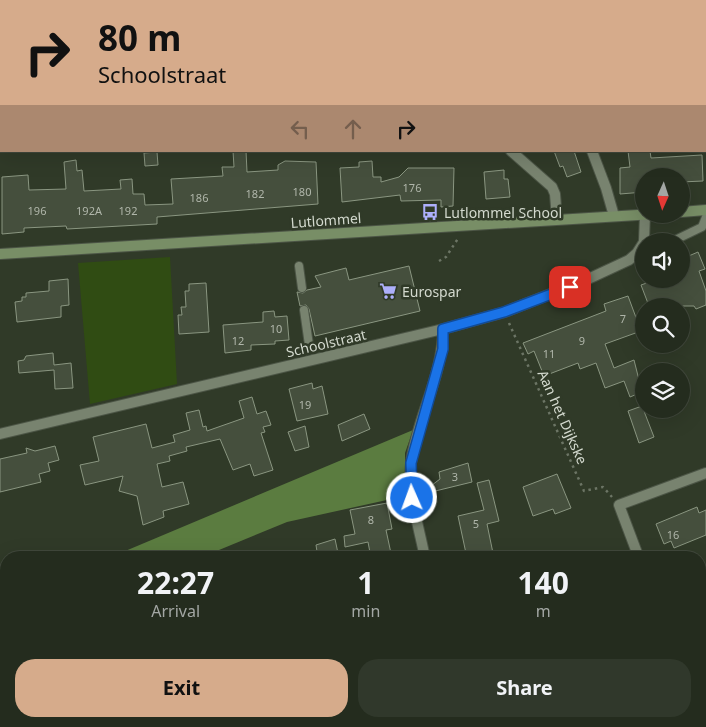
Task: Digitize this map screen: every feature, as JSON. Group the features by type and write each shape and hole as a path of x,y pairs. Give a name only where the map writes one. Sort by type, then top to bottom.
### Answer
{"main road":[{"path":"690,211 706,210"},
{"name":"Lutlommel","path":"0,254 635,215"}],"street":[{"path":"512,152 552,187 555,194 557,219"},
{"path":"592,152 614,216"},
{"name":"Schoolstraat","path":"0,434 443,329 504,312 586,280 635,255"},
{"path":"423,551 412,498 411,463 443,349 443,329"},
{"path":"637,551 619,505 706,473"}],"lane":[{"path":"690,233 702,227 706,217"},
{"path":"299,266 302,288"},
{"path":"304,310 309,344"}],"path":[{"path":"439,261 446,257 459,239 459,225"},
{"name":"Aan het Dijkske","path":"504,312 584,491 603,487 619,505"}],"green space":[{"path":"170,257 177,384 90,404 78,263"},
{"path":"413,430 405,453 405,496 287,522 217,551 125,551"}],"building":[{"path":"157,152 158,165 145,166 144,153"},
{"path":"233,152 246,152 247,172 278,170 278,165 285,161 316,162 318,204 157,217 157,224 67,229 66,226 24,228 24,232 2,234 2,177 28,175 29,190 66,189 64,162 76,160 77,171 82,170 84,191 121,189 120,180 132,179 133,194 144,194 145,205 173,204 171,179 223,176 222,167 234,167"},
{"path":"554,152 574,152 581,172 567,177 563,166 560,167"},
{"path":"628,152 650,152 651,158 702,155 703,181 690,182 690,168 635,168 635,193 620,194 620,168 630,167"},
{"path":"372,161 373,177 381,177 381,182 399,177 408,168 454,168 453,206 441,207 441,200 401,201 400,195 342,202 340,168 359,167 359,162"},
{"path":"504,170 504,179 508,179 510,197 486,199 484,172"},
{"path":"698,252 705,269 699,271 706,291 706,305 696,309 694,306 690,306 690,298 646,298 642,288 690,288 690,255"},
{"path":"409,266 420,311 315,336 309,309 306,305 300,306 297,292 303,293 307,290 321,287 315,276 346,268 349,280"},
{"path":"68,279 69,305 61,306 61,317 17,322 15,302 22,301 22,297 26,297 26,293 49,291 49,281"},
{"path":"206,283 209,332 179,334 178,315 182,315 181,307 186,307 185,291 189,291 189,284"},
{"path":"628,296 635,315 635,333 605,344 614,368 634,360 635,395 630,397 624,381 605,388 596,363 580,369 578,363 544,376 534,351 528,354 523,343 606,311 604,304"},
{"path":"274,311 275,317 287,316 289,340 275,341 275,344 251,345 251,350 225,353 223,325 263,322 263,312"},
{"path":"53,353 54,365 71,363 73,388 55,389 54,370 19,373 18,361 24,360 26,356"},
{"path":"312,383 313,389 322,386 328,414 297,421 289,389"},
{"path":"252,397 257,414 266,411 271,425 263,427 265,432 261,433 273,470 254,476 250,464 233,470 220,439 186,447 187,451 169,456 170,461 157,464 162,487 183,482 189,504 163,511 164,517 143,525 137,496 119,491 123,476 85,485 80,465 99,461 93,437 146,424 152,448 175,442 173,435 190,430 186,413 199,410 203,427 206,426 207,431 244,418 239,401"},
{"path":"635,408 635,418 647,418 654,437 639,443 628,411"},
{"path":"364,414 370,429 342,441 338,425"},
{"path":"305,426 309,447 295,451 288,432"},
{"path":"55,446 59,460 48,463 50,471 39,474 41,482 0,492 0,459 27,453 26,448 35,451"},
{"path":"468,463 472,482 419,495 440,479 439,472"},
{"path":"557,474 571,508 555,514 553,509 533,516 523,487"},
{"path":"489,480 499,521 487,524 493,551 466,551 458,516 484,510 477,483"},
{"path":"387,503 392,529 386,530 390,551 370,551 368,542 345,547 344,536 355,534 350,510"},
{"path":"697,507 699,513 706,510 706,535 674,548 671,541 664,544 656,524"},
{"path":"335,539 338,551 317,551 316,545"}],"place":[{"name":"Lutlommel School","path":"430,212"},
{"name":"Eurospar","path":"388,291"}],"route":[{"path":"412,498 411,463 443,349 443,329 504,312 570,287"}]}
